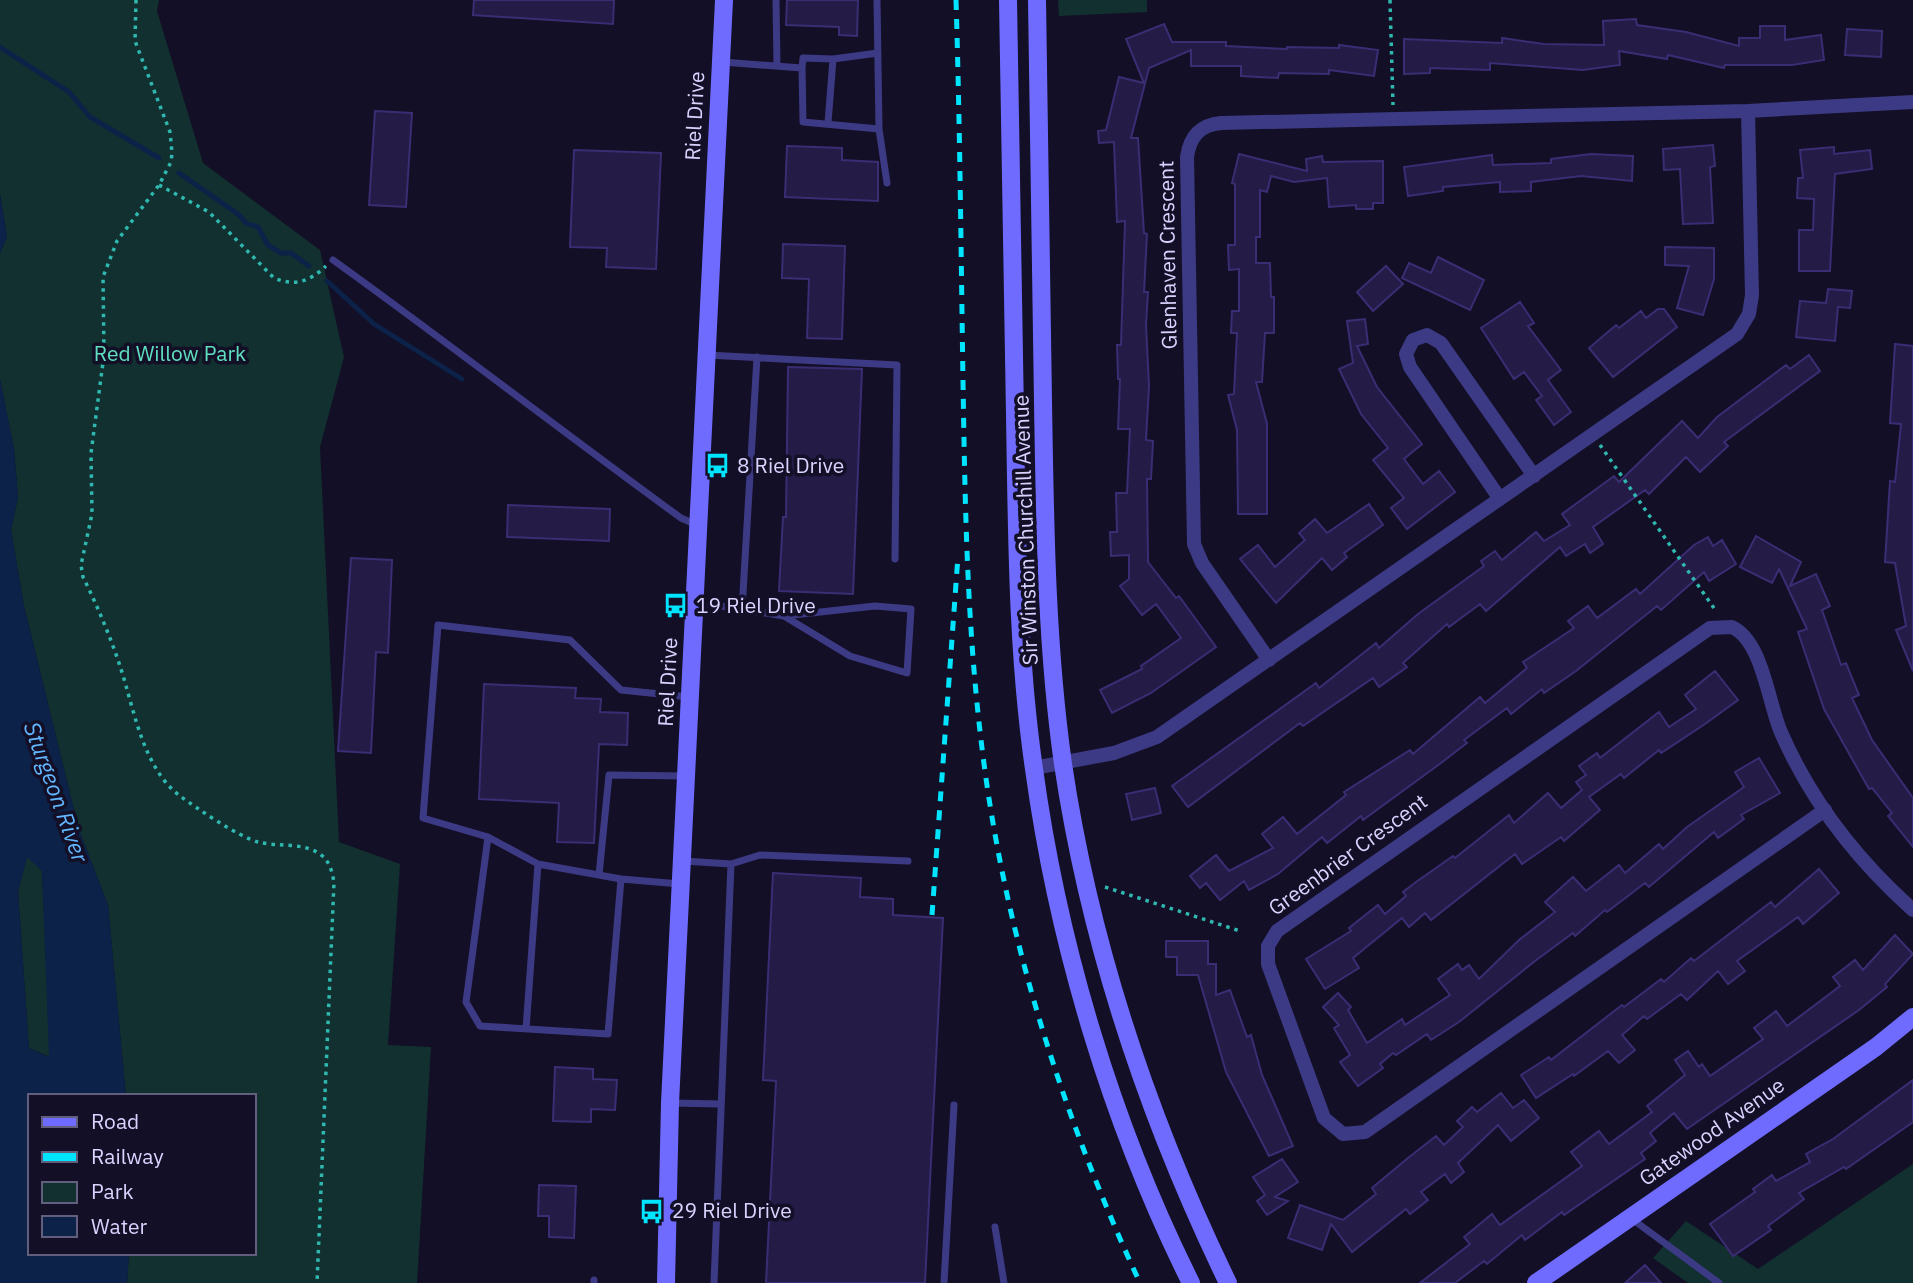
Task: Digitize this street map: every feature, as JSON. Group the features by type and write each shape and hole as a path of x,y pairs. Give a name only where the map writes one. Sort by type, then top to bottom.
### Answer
{"main road":[{"name":"Riel Drive","path":"666,1283 670,1103 724,0"},
{"name":"Sir Winston Churchill Avenue","path":"1008,0 1018,588 1034,768 1056,897 1078,985 1144,1176 1191,1283"},
{"name":"Sir Winston Churchill Avenue","path":"1037,0 1047,607 1063,763 1089,900 1127,1040 1172,1161 1228,1283"},
{"name":"Gatewood Avenue","path":"1536,1283 1876,1047 1913,1017"}],"street":[{"name":"Glenhaven Crescent","path":"1269,660 1202,563 1194,544 1189,147 1195,133 1215,123 1748,111 1913,102"},
{"path":"1034,768 1146,743 1729,340 1749,314 1752,295 1748,111"},
{"path":"1500,499 1408,362 1407,348 1419,336 1427,335 1441,342 1534,476"},
{"name":"Greenbrier Crescent","path":"1825,810 1365,1132 1343,1133 1324,1118 1266,956 1277,930 1703,631 1732,627 1752,643 1781,731 1825,810 1870,869 1913,910"}],"lane":[{"path":"776,0 777,66"},
{"path":"877,0 879,129 887,183"},
{"path":"878,53 834,59 803,58 802,68 803,122 879,129"},
{"path":"828,123 834,59"},
{"path":"721,62 802,68"},
{"path":"333,260 477,363 565,434 681,518 698,525"},
{"path":"706,355 897,365 895,559"},
{"path":"742,610 757,357"},
{"path":"694,601 784,616 875,606 911,609 907,673 850,656 784,616"},
{"path":"682,884 621,879 538,864 488,836 424,818 438,625 570,640 621,690 690,697"},
{"path":"599,875 609,775 686,776"},
{"path":"488,836 466,1002 480,1026 608,1034 621,879"},
{"path":"682,861 731,864 760,855 908,861"},
{"path":"526,1029 538,864"},
{"path":"714,1283 731,864"},
{"path":"670,1103 721,1104"},
{"path":"944,1283 954,1105"},
{"path":"1629,1217 1719,1283"},
{"path":"995,1227 1004,1283"}],"path":[{"path":"136,0 135,41 170,132 172,162 159,185 117,242 103,277 104,355 91,453 92,514 81,565 83,577 119,663 146,748 166,782 179,795 236,833 258,842 296,846 320,854 331,867 334,883 317,1283"},
{"path":"1390,0 1394,118"},
{"path":"159,185 209,212 230,230 265,271 283,282 303,282 333,260"},
{"path":"1593,434 1716,611"},
{"path":"1105,887 1240,931"}],"green space":[{"name":"Red Willow Park","path":"0,0 159,0 157,11 203,163 320,250 344,357 320,447 339,842 400,864 388,1045 431,1047 417,1283 127,1283 129,1255 256,1255 256,1094 126,1094 108,905 79,830 24,606 11,530 18,497 14,449 0,379 0,253 7,237 0,194"},
{"path":"1058,0 1147,0 1147,12 1059,16"},
{"path":"27,856 42,871 50,1057 29,1048 18,892"},
{"path":"1913,1164 1913,1283 1688,1283 1653,1258 1686,1221 1758,1269"}],"water":[{"path":"0,194 7,237 0,253"},
{"name":"Sturgeon River","path":"0,379 14,449 18,497 11,530 24,606 79,830 108,905 126,1094 28,1094 28,1255 129,1255 127,1283 0,1283","holes":["27,857 42,871 49,1057 29,1048 18,892"]}],"building":[{"path":"474,0 614,0 613,24 473,15"},
{"path":"787,0 858,0 857,36 839,35 839,27 786,25"},
{"path":"1636,19 1637,25 1686,32 1739,46 1739,38 1760,38 1760,26 1785,26 1785,40 1821,35 1824,60 1792,65 1725,65 1724,68 1668,55 1667,59 1619,51 1620,65 1583,70 1490,63 1490,70 1430,68 1430,73 1404,74 1404,39 1502,43 1502,38 1544,44 1604,45 1603,21"},
{"path":"1164,24 1172,42 1226,42 1226,46 1287,49 1339,48 1339,45 1378,50 1374,76 1329,70 1329,74 1279,73 1278,78 1241,76 1241,66 1191,66 1191,50 1149,68 1131,138 1138,138 1144,233 1147,234 1144,292 1148,292 1146,325 1149,386 1146,440 1153,441 1151,479 1147,479 1148,562 1176,598 1179,596 1216,647 1151,693 1112,713 1100,690 1142,669 1141,666 1181,638 1156,604 1142,615 1120,586 1129,579 1129,555 1111,556 1110,532 1117,532 1116,493 1127,493 1130,429 1118,429 1120,379 1117,345 1121,345 1125,221 1117,222 1114,142 1099,143 1098,131 1106,130 1119,77 1144,83 1126,39"},
{"path":"1847,29 1882,31 1881,57 1845,55"},
{"path":"375,111 412,113 406,207 369,205"},
{"path":"1713,145 1715,166 1710,167 1713,223 1683,224 1680,169 1664,170 1663,149"},
{"path":"787,146 842,148 842,160 878,162 878,201 785,197"},
{"path":"1834,147 1834,154 1870,150 1872,169 1835,174 1830,271 1799,271 1799,230 1813,230 1814,199 1797,198 1798,178 1803,178 1800,150"},
{"path":"574,150 661,153 656,269 606,267 607,248 570,247"},
{"path":"1239,154 1307,171 1306,159 1322,156 1323,162 1383,161 1383,203 1373,203 1373,209 1356,209 1356,205 1329,207 1327,178 1294,182 1271,176 1267,192 1260,190 1260,237 1256,237 1256,263 1270,263 1271,297 1274,297 1274,333 1265,333 1262,382 1256,382 1267,424 1267,514 1238,514 1237,430 1228,395 1234,394 1237,333 1231,333 1232,311 1239,311 1239,269 1229,270 1228,245 1235,245 1235,184 1232,183"},
{"path":"1591,154 1633,156 1632,181 1581,176 1531,182 1531,191 1500,192 1500,182 1443,187 1443,191 1408,196 1404,167 1492,155 1493,165 1551,163 1551,159"},
{"path":"783,244 845,246 842,339 807,338 809,279 782,278"},
{"path":"1665,247 1714,248 1714,279 1703,315 1677,308 1689,266 1665,265"},
{"path":"1438,257 1484,280 1470,310 1402,278 1409,263 1431,273"},
{"path":"1386,266 1403,284 1373,311 1357,292"},
{"path":"1828,289 1852,291 1850,308 1838,307 1835,341 1796,337 1800,301 1826,303"},
{"path":"1520,302 1534,323 1528,326 1561,370 1548,380 1571,412 1554,425 1536,400 1542,396 1524,372 1514,379 1481,328"},
{"path":"1658,309 1664,309 1677,327 1613,377 1589,348 1616,325 1619,328 1641,311 1646,318"},
{"path":"1365,319 1368,344 1357,346 1377,387 1422,444 1404,459 1423,484 1439,471 1455,492 1407,529 1391,508 1404,498 1373,460 1388,448 1361,414 1339,369 1353,363 1347,321"},
{"path":"1895,344 1913,346 1913,671 1896,630 1906,626 1895,563 1885,562 1890,481 1895,482 1901,424 1890,423"},
{"path":"1809,355 1820,371 1724,442 1728,446 1700,472 1686,457 1649,494 1645,490 1593,527 1603,544 1590,553 1585,544 1566,556 1560,547 1486,611 1480,604 1449,627 1447,624 1403,663 1407,667 1379,687 1373,678 1303,726 1300,723 1188,807 1172,786 1316,683 1319,688 1376,643 1379,648 1418,614 1484,566 1481,561 1495,551 1502,560 1536,532 1544,541 1570,525 1562,514 1614,476 1619,482 1682,421 1698,438 1717,417 1786,365 1790,369"},
{"path":"788,367 862,369 853,594 779,591 783,517 786,517"},
{"path":"1369,504 1383,525 1344,553 1347,557 1332,570 1322,558 1276,603 1240,559 1258,545 1275,567 1305,540 1299,533 1315,519 1327,533"},
{"path":"508,505 610,509 609,541 507,537"},
{"path":"1756,536 1801,562 1790,586 1816,574 1830,606 1822,610 1841,665 1846,663 1859,695 1852,698 1872,740 1913,798 1913,847 1888,816 1892,813 1872,788 1869,789 1824,709 1798,632 1807,629 1779,569 1772,583 1740,567"},
{"path":"1708,537 1713,546 1722,540 1736,564 1709,581 1704,572 1661,610 1657,606 1576,671 1544,693 1542,689 1511,714 1507,708 1464,740 1467,743 1363,820 1361,816 1327,843 1322,837 1278,874 1249,890 1244,881 1220,900 1206,883 1200,888 1190,876 1216,855 1229,871 1273,848 1262,834 1283,817 1297,834 1346,795 1344,792 1410,750 1413,754 1480,697 1485,703 1527,668 1523,662 1574,628 1568,621 1588,606 1597,618 1636,589 1640,594 1694,545"},
{"path":"351,558 392,560 388,653 376,652 371,753 338,751"},
{"path":"1715,671 1738,700 1661,753 1659,750 1624,778 1621,774 1589,797 1600,810 1564,841 1561,837 1522,864 1515,854 1431,920 1425,913 1409,927 1402,918 1353,958 1359,968 1325,989 1306,959 1351,931 1349,928 1378,905 1385,914 1406,896 1403,892 1453,856 1455,858 1509,815 1514,823 1548,793 1561,808 1582,790 1576,782 1586,775 1579,766 1597,753 1600,758 1659,712 1669,727 1696,709 1685,695"},
{"path":"484,684 576,688 575,698 601,699 600,712 628,713 627,745 599,744 594,843 557,842 559,803 479,799"},
{"path":"1759,758 1780,793 1741,815 1744,819 1718,838 1714,832 1649,887 1645,883 1607,912 1605,910 1575,936 1573,933 1535,961 1459,1022 1431,1040 1427,1034 1396,1055 1393,1053 1380,1064 1383,1068 1358,1086 1340,1062 1350,1055 1334,1028 1339,1025 1323,1007 1338,993 1351,1007 1348,1010 1367,1043 1402,1019 1405,1025 1450,995 1438,979 1458,964 1462,970 1469,965 1479,979 1519,940 1555,912 1545,902 1573,877 1586,891 1619,865 1625,873 1659,844 1663,849 1687,827 1744,787 1735,772"},
{"path":"1155,788 1161,813 1132,820 1126,794"},
{"path":"1819,869 1839,893 1803,924 1798,917 1737,961 1745,971 1728,984 1718,971 1687,1000 1681,994 1647,1019 1644,1016 1622,1035 1635,1050 1619,1063 1608,1051 1574,1076 1573,1074 1536,1098 1521,1075 1549,1057 1551,1060 1622,1005 1624,1007 1661,979 1664,982 1691,958 1694,961 1771,902 1775,907"},
{"path":"773,873 861,878 860,897 893,899 893,915 943,918 925,1283 766,1283 776,1081 763,1080"},
{"path":"1895,935 1913,954 1885,984 1887,987 1859,1010 1687,1129 1674,1113 1650,1133 1656,1141 1641,1153 1645,1159 1564,1215 1562,1212 1525,1240 1522,1235 1487,1264 1484,1261 1455,1283 1420,1283 1470,1244 1464,1237 1492,1214 1500,1225 1582,1166 1571,1152 1599,1131 1609,1144 1652,1112 1647,1106 1685,1075 1675,1060 1688,1051 1699,1067 1702,1064 1710,1076 1763,1039 1754,1028 1776,1011 1787,1026 1840,986 1833,977 1855,960 1863,970"},
{"path":"1166,941 1208,941 1208,964 1216,964 1216,995 1230,990 1247,1037 1251,1035 1262,1075 1293,1146 1269,1156 1226,1072 1198,975 1177,975 1177,957 1166,957"},
{"path":"555,1067 593,1069 593,1079 617,1080 615,1110 591,1109 591,1122 553,1121"},
{"path":"1913,1080 1913,1122 1846,1169 1844,1167 1799,1193 1804,1199 1768,1226 1771,1230 1733,1256 1710,1224 1755,1192 1753,1189 1772,1175 1776,1181 1810,1162 1806,1154 1833,1139"},
{"path":"1501,1093 1513,1108 1524,1100 1539,1118 1511,1141 1498,1125 1458,1163 1464,1172 1451,1183 1445,1174 1421,1192 1428,1200 1410,1214 1406,1209 1352,1252 1331,1224 1322,1250 1288,1238 1300,1205 1343,1220 1376,1194 1372,1188 1408,1158 1436,1136 1444,1145 1463,1127 1457,1121 1472,1107 1477,1112"},
{"path":"1282,1159 1298,1182 1275,1197 1288,1201 1267,1215 1257,1201 1265,1195 1253,1177"},
{"path":"539,1185 576,1186 574,1238 549,1237 549,1216 538,1216"},
{"path":"1645,1265 1661,1283 1625,1283"}],"waterway":[{"path":"0,47 69,92 90,117 159,158"},
{"path":"179,173 238,214 246,223 258,227 268,245 281,253 291,253 309,266"},
{"path":"327,281 374,324 462,379"}],"railway":[{"path":"956,0 966,522 973,663 983,756 1006,892 1041,1026 1086,1156 1140,1283"},
{"path":"932,915 958,556"}],"place":[{"name":"8 Riel Drive","path":"717,466"},
{"name":"19 Riel Drive","path":"676,606"},
{"name":"29 Riel Drive","path":"652,1211"}]}
